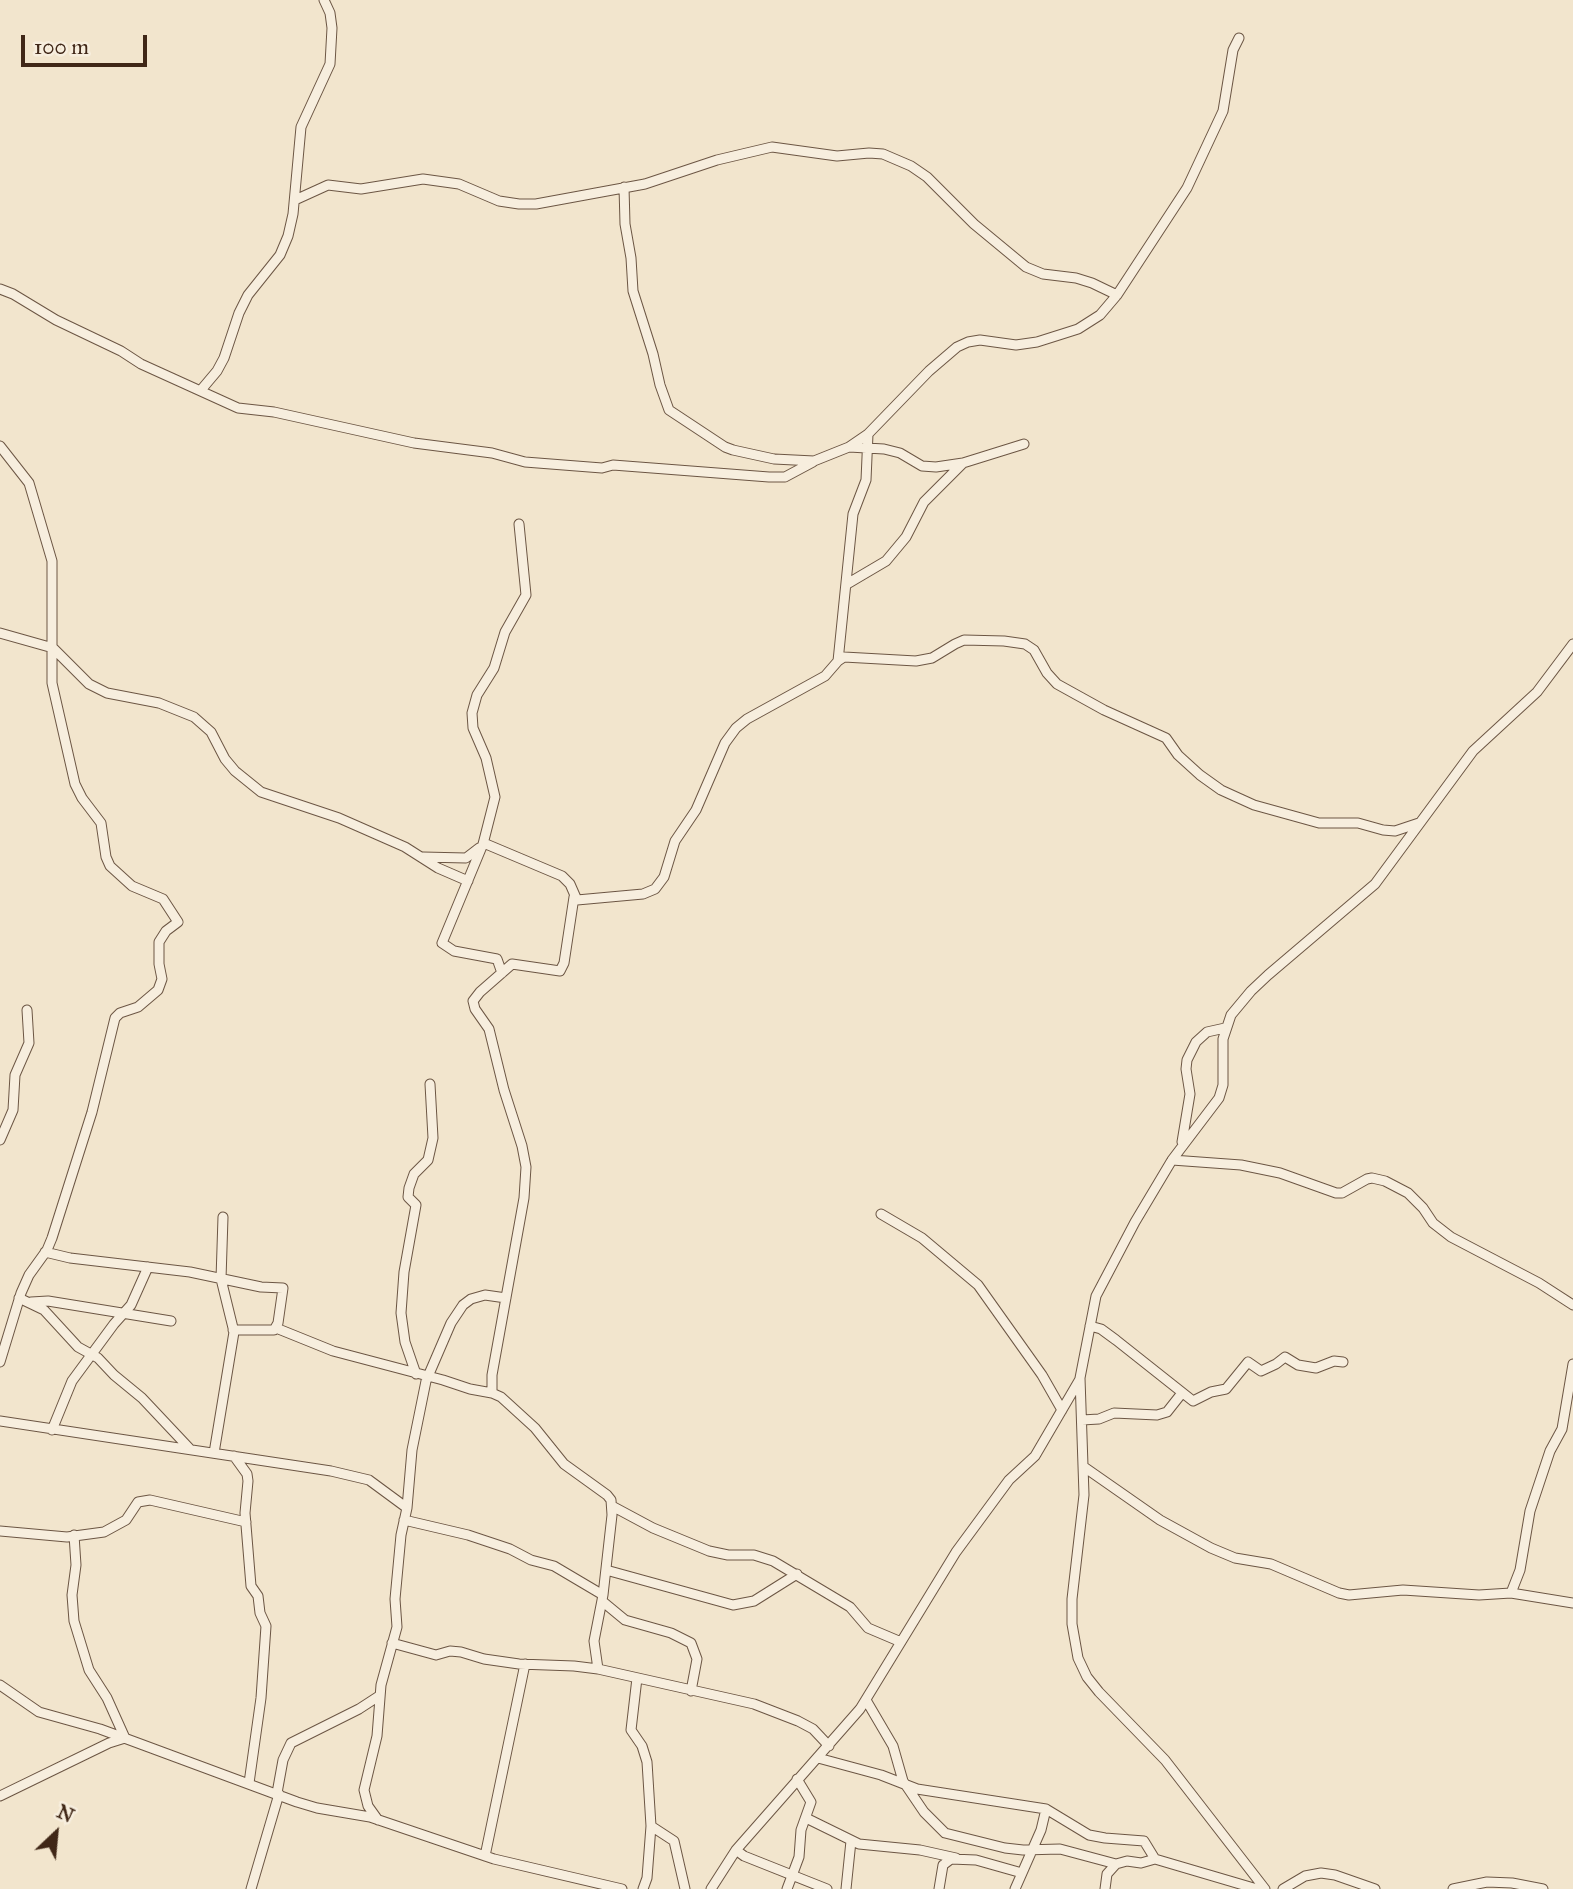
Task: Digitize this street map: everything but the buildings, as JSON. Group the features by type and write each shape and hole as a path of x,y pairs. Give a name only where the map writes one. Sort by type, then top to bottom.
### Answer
{"street":[{"path":"201,390 224,358 248,295 280,255 288,236 295,200 301,127 330,64 332,28 330,13 324,0"},
{"path":"0,289 141,364 238,408 274,412 414,443 492,453 525,462 785,477 814,461 849,447 868,433 929,370 957,347 980,340 1016,345 1037,342 1078,329 1100,315 1117,295 1183,194 1223,111 1233,50 1239,38"},
{"path":"295,200 328,186 361,189 423,179 459,184 499,201 519,204 565,200 645,184 717,160 772,148 837,156 883,154 911,166 927,177 974,224 1026,267 1043,274 1076,278 1117,295"},
{"path":"624,187 625,224 634,291 669,410 725,447 775,459 814,461"},
{"path":"838,661 853,514 866,480 868,433"},
{"path":"849,447 884,449 900,453 922,466 936,467 963,463 1024,444"},
{"path":"0,446 29,483 52,561 52,682 64,729 69,766 82,798 101,823 110,866 132,886 163,899 178,922 166,931 159,942 162,979 158,990 143,1004 115,1018 92,1112 52,1238 29,1275 19,1298 0,1362"},
{"path":"847,584 886,561 906,537 924,502 963,463"},
{"path":"502,973 497,959 454,951 442,943 468,881 495,797 486,758 473,728 472,713 477,695 494,668 505,632 526,595 519,524"},
{"path":"0,633 53,648 89,684 107,693 159,703 194,717 211,732 235,771 261,792 339,818 468,881"},
{"path":"574,897 584,900 643,894 655,889 664,877 675,841 696,810 725,743 747,719 825,676 845,657 916,661 932,658 954,643 964,640 1025,644 1034,650 1046,673 1058,684 1104,710 1166,738 1178,755 1200,775 1221,790 1255,805 1318,823 1358,823 1383,830 1395,831 1420,822"},
{"path":"1265,1889 1165,1760 1098,1692 1078,1658 1072,1625 1072,1599 1084,1495 1080,1378 1096,1296 1172,1160 1219,1098 1223,1085 1225,1028 1231,1016 1251,991 1375,884 1473,751 1537,692 1573,644"},
{"path":"421,856 467,858 481,845 486,844 526,862 555,871 570,884 574,897 564,963 560,971 514,964 480,992 473,1005 488,1029 526,1167 524,1198 492,1375 492,1393"},
{"path":"0,1140 13,1106 15,1075 29,1043 27,1010"},
{"path":"1181,1147 1190,1094 1187,1060 1196,1042 1208,1032 1225,1028"},
{"path":"415,1374 405,1342 401,1313 404,1272 416,1205 408,1197 409,1188 414,1174 428,1160 433,1138 430,1084"},
{"path":"1172,1160 1241,1165 1267,1170 1336,1193 1342,1193 1367,1179 1385,1181 1408,1193 1433,1223 1451,1237 1539,1283 1573,1305"},
{"path":"881,1214 922,1238 978,1285 1064,1406"},
{"path":"215,1453 233,1330 221,1279 223,1217"},
{"path":"45,1252 70,1258 190,1272 276,1289 284,1288 276,1328"},
{"path":"52,1430 67,1390 136,1297 148,1267"},
{"path":"378,1820 368,1806 364,1790 377,1736 379,1696 397,1627 396,1583 412,1450 427,1377 450,1324 463,1305 471,1299 485,1295 506,1298"},
{"path":"19,1298 44,1310 66,1336 91,1355 98,1357 114,1375 142,1398 190,1449"},
{"path":"31,1302 48,1301 172,1321"},
{"path":"1090,1326 1101,1329 1193,1401 1211,1392 1226,1389 1248,1362 1261,1370 1285,1357 1298,1365 1315,1368 1334,1361 1343,1362"},
{"path":"233,1330 270,1331 276,1328 333,1351 443,1380 470,1390 492,1393 501,1397 535,1428 564,1464 607,1495 612,1506 607,1570 594,1641 598,1669"},
{"path":"1511,1594 1522,1559 1530,1511 1550,1451 1562,1429 1573,1364"},
{"path":"711,1889 736,1850 829,1746 866,1700 956,1552 1009,1480 1035,1455 1080,1378"},
{"path":"1083,1420 1099,1419 1114,1413 1157,1415 1167,1412 1182,1393"},
{"path":"1064,1406 1076,1401 1082,1405"},
{"path":"0,1421 52,1430 80,1431 360,1477 375,1484 407,1508"},
{"path":"234,1456 247,1474 245,1513 251,1586 258,1596 260,1613 266,1626 261,1698 249,1783"},
{"path":"1084,1467 1160,1520 1211,1548 1235,1558 1271,1563 1339,1593 1349,1595 1403,1590 1479,1595 1511,1594 1573,1603"},
{"path":"0,1531 50,1536 103,1532 126,1520 136,1504 150,1500 246,1522"},
{"path":"612,1506 653,1528 709,1551 728,1555 754,1555 773,1561 850,1608 868,1628 901,1642"},
{"path":"404,1520 468,1535 510,1549 531,1560 554,1566 603,1598 625,1620 671,1633 691,1643 697,1659 691,1691"},
{"path":"74,1535 74,1621 89,1670 107,1698 125,1738"},
{"path":"607,1570 740,1605 754,1601 797,1574"},
{"path":"392,1643 436,1655 450,1651 525,1664 598,1669 774,1710 813,1729 829,1746"},
{"path":"485,1856 525,1664"},
{"path":"637,1678 631,1730 642,1746 647,1762 651,1826 647,1878 643,1889"},
{"path":"0,1685 39,1713 125,1738 317,1808 378,1820 485,1856 622,1889"},
{"path":"251,1889 278,1794 283,1760 291,1744 379,1696"},
{"path":"866,1700 893,1746 904,1783 924,1812 945,1833 1005,1848 1060,1849 1116,1864 1127,1861 1141,1863 1155,1859 1256,1889"},
{"path":"0,1796 109,1743 125,1738"},
{"path":"818,1758 917,1789 1046,1809 1089,1835 1144,1841 1155,1859"},
{"path":"786,1889 799,1857 800,1836 811,1802 797,1779"},
{"path":"1015,1889 1046,1809"},
{"path":"806,1818 851,1841 869,1846 920,1850 975,1860 1022,1873"},
{"path":"651,1826 674,1841 685,1889"},
{"path":"846,1889 851,1841"},
{"path":"736,1850 827,1889"},
{"path":"939,1889 943,1866 956,1858"},
{"path":"1105,1889 1107,1874 1116,1864"},
{"path":"1283,1889 1306,1876 1321,1873 1375,1889"},
{"path":"1453,1889 1487,1882 1512,1883 1543,1889"}]}
